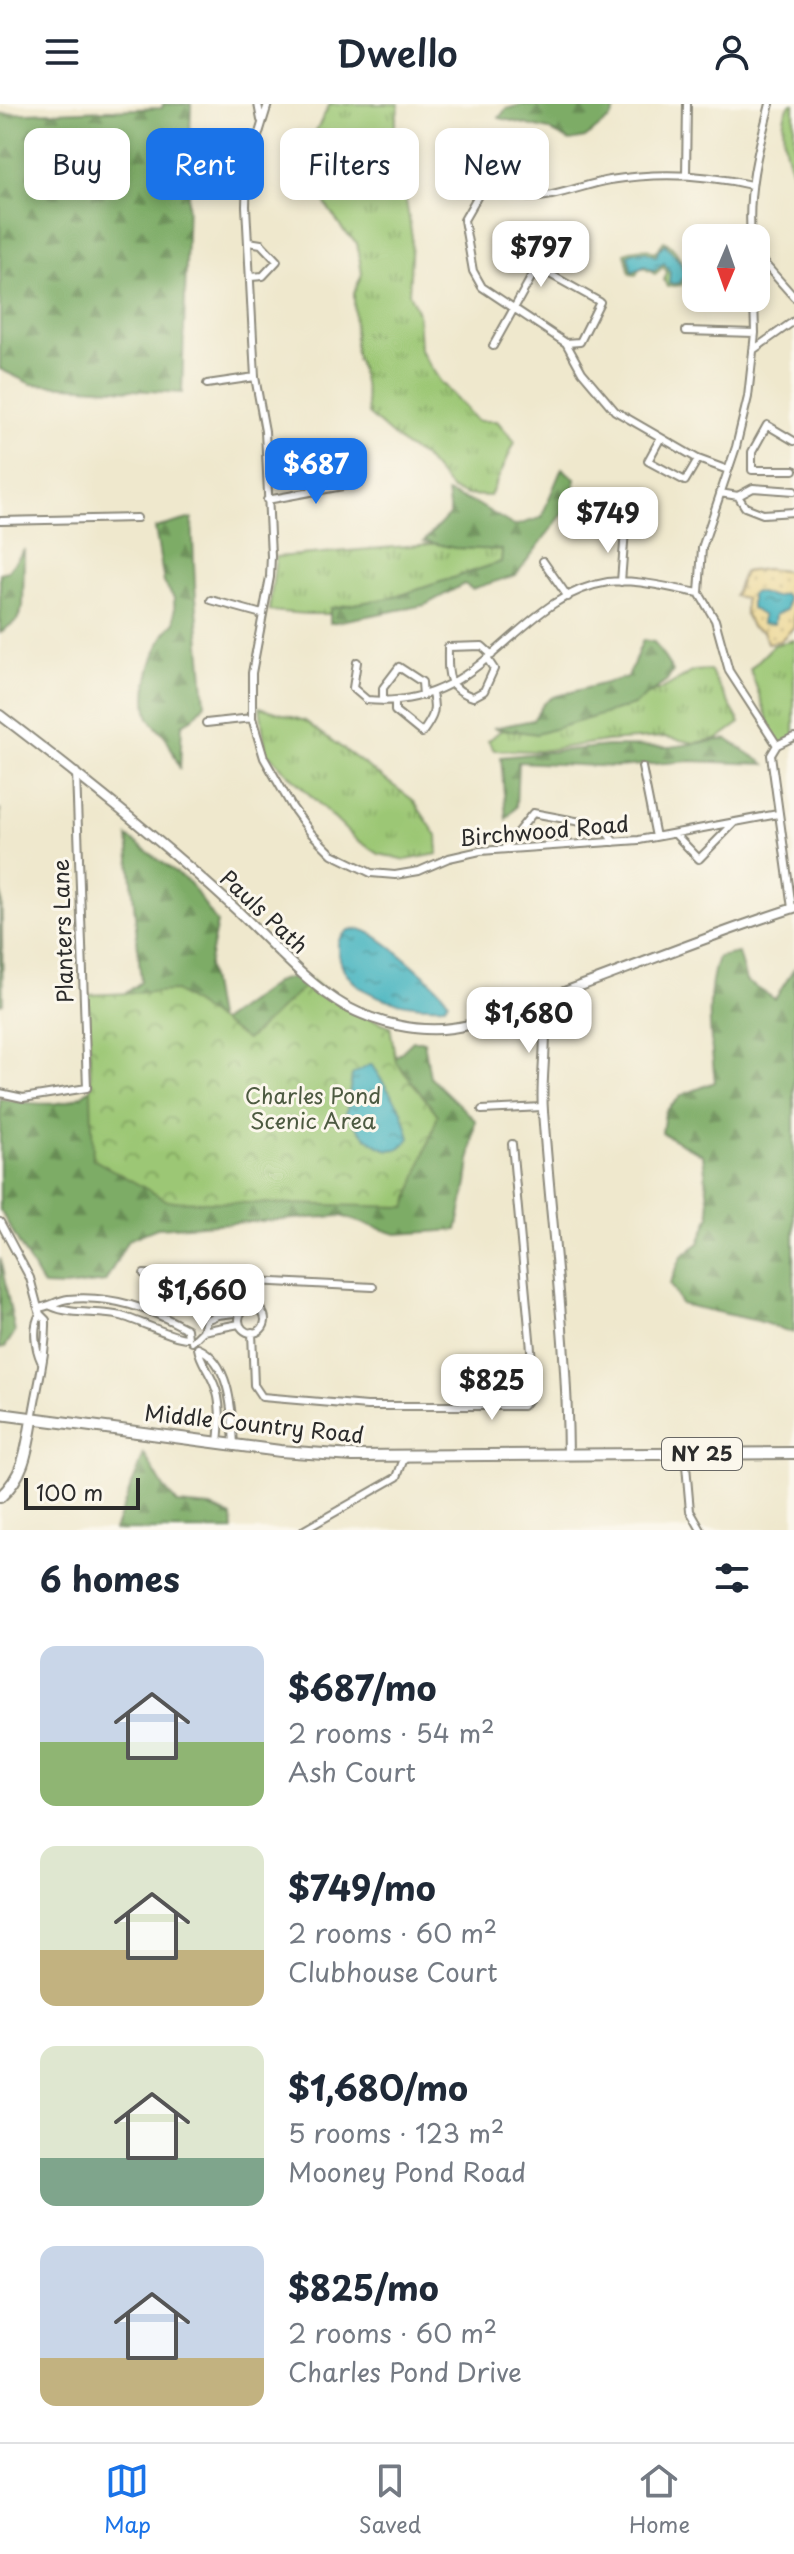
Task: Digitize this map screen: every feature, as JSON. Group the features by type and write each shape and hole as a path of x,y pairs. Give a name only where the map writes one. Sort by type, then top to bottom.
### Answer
{"main road":[{"name":"Middle Country Road","path":"0,1414 234,1445 340,1455 794,1453"},
{"path":"0,1497 21,1471 32,1420"}],"street":[{"path":"258,104 261,120"},
{"name":"Birchwood Road","path":"268,104 247,172 255,377 265,431 270,577 252,673 252,718 264,758 292,807 332,854 371,873 395,875 419,871 449,858 504,849 656,837 778,814"},
{"path":"686,175 687,104"},
{"path":"750,224 751,185 770,104"},
{"path":"549,194 612,180 686,175 751,185"},
{"path":"475,200 464,220 476,280 482,287 566,343 582,372 615,411 698,459 728,470"},
{"path":"249,242 261,244 277,261 263,276 251,277"},
{"path":"493,346 537,267 600,302 580,342 566,343"},
{"path":"770,270 794,297"},
{"path":"754,312 748,397 736,447 702,548 699,593 715,620 729,671 777,745"},
{"path":"753,350 794,321"},
{"path":"686,331 755,333"},
{"path":"207,384 255,377"},
{"path":"794,441 767,425 752,452 752,470 794,470"},
{"path":"660,439 648,461 685,481 698,459"},
{"path":"736,447 752,452"},
{"path":"267,500 359,483"},
{"path":"720,493 738,496 753,488 794,491"},
{"path":"738,496 745,507 763,514 794,512"},
{"path":"0,521 137,518"},
{"path":"621,582 625,530"},
{"path":"543,561 568,597"},
{"path":"357,662 353,688 367,700 395,701 423,696 453,683 490,658 542,613 568,597 598,585 621,582 699,593"},
{"path":"211,600 262,614"},
{"path":"482,646 490,658 494,669 484,691 473,697 458,691 447,675 448,647 482,646"},
{"path":"383,701 383,688 399,667 422,682 423,696"},
{"path":"395,701 395,711 422,733 434,717 432,694"},
{"name":"Pauls Path","path":"0,715 5,722 75,772 229,903 317,986 347,1007 372,1018 424,1030 454,1028 541,1001 793,908"},
{"path":"206,723 252,718"},
{"path":"793,908 771,755 777,745 794,737"},
{"path":"642,767 656,837"},
{"name":"Planters Lane","path":"0,1093 23,1098 87,1088 75,772"},
{"path":"504,849 533,813 602,826 614,842"},
{"path":"675,834 699,859 735,822"},
{"path":"541,1001 546,1036 542,1107 564,1344 568,1454"},
{"path":"482,1110 542,1107"},
{"path":"252,1332 254,1385 262,1397 367,1406 523,1406 533,1393 534,1382 512,1144"},
{"path":"0,1222 30,1278 39,1311 46,1320 47,1350 41,1361 32,1420"},
{"path":"144,1274 373,1287"},
{"path":"252,1307 254,1281"},
{"path":"41,1361 36,1351 35,1323 39,1311 63,1299 100,1299 134,1305 160,1314 187,1329 190,1340 210,1353 227,1387 234,1445"},
{"path":"51,1306 64,1312 118,1315 190,1340 203,1331 239,1324 252,1332 260,1330 265,1318 262,1311 252,1307 206,1320 203,1331"},
{"path":"239,1324 242,1312"},
{"path":"198,1348 216,1387 221,1414 218,1443"},
{"path":"685,1454 690,1511 701,1530"},
{"path":"304,1530 397,1477 405,1456"}],"green space":[{"path":"163,104 191,104 190,128 146,128 146,200 188,200 182,393 31,384 0,369 0,114 162,108"},
{"path":"330,104 399,104 394,128 317,128"},
{"path":"524,104 617,104 612,117 585,138 570,141 549,128 499,118 506,109"},
{"path":"790,104 794,104 794,177 783,130"},
{"path":"324,200 406,200 412,237 409,293 418,313 420,350 440,381 477,421 497,421 515,442 490,496 467,495 452,490 423,456 406,447 368,414 355,349 354,293 362,274 357,243 344,231"},
{"path":"664,241 675,251 682,262 682,285 667,287 664,280 667,272 663,267 655,274 644,268 636,275 630,274 625,253 640,248 655,253"},
{"path":"562,468 575,479 574,499 516,575 472,589 464,584 425,605 330,623 330,608 395,597 501,562 502,550 454,548 424,541 450,514 447,493 477,504 514,526 541,518"},
{"path":"192,518 205,704 193,718 182,724 180,769 167,740 149,719 146,692 156,652 175,622 174,598 164,583 155,528"},
{"path":"491,539 509,542 511,563 353,614 269,611 276,557"},
{"path":"24,550 23,607 17,620 0,633 0,573 8,571"},
{"path":"643,640 654,642 673,671 667,681 634,705 537,734 493,728 533,720 544,703 553,697 628,677"},
{"path":"794,640 794,738 777,745 750,669 774,645"},
{"path":"710,670 740,723 719,738 695,743 665,737 606,741 540,751 494,750 488,741 500,731 556,720 660,690 694,671"},
{"path":"260,707 305,721 413,800 437,836 438,854 406,860 379,854 354,838 266,752"},
{"path":"727,739 765,764 690,761 617,767 518,762 516,807 506,819 501,757 608,746 670,747"},
{"path":"0,809 3,1003 0,1004"},
{"path":"128,837 190,883 217,923 208,966 218,1024 278,981 292,977 341,1014 392,1061 413,1041 424,1041 430,1077 475,1120 457,1230 396,1234 341,1216 157,1228 128,1240 105,1282 65,1287 43,1286 0,1210 0,1099 37,1104 60,1103 82,1095 92,1087 108,1006 141,982"},
{"path":"738,953 746,981 775,999 794,969 794,1333 758,1321 681,1304 670,1284 682,1256 699,1243 710,1215 703,1155 662,1133 665,1112 682,1095 715,1082 711,987 718,957"},
{"name":"Charles Pond Scenic Area","path":"311,980 346,1009 390,1026 396,1062 438,1115 406,1207 168,1201 93,1159 88,995 175,991 247,1040"},
{"path":"0,1258 15,1332 5,1347 0,1348"},
{"path":"144,1454 164,1488 178,1504 211,1507 232,1517 233,1530 114,1530"}],"sand":[{"path":"765,569 794,572 794,627 780,641 767,643 763,631 751,627 745,613 745,598 734,596 744,572"}],"water":[{"path":"665,244 680,262 680,283 669,284 670,272 664,263 654,271 645,266 632,272 628,255 643,252 656,257"},
{"path":"755,592 775,597 784,594 788,599 786,610 775,615 774,624 762,623 763,616 751,608 751,594"},
{"path":"349,930 363,930 395,950 443,994 448,1001 445,1006 415,1005 382,998 354,982 345,971 338,951 342,935"},
{"path":"371,1064 402,1111 410,1138 393,1150 376,1144 346,1115 352,1075"}]}
